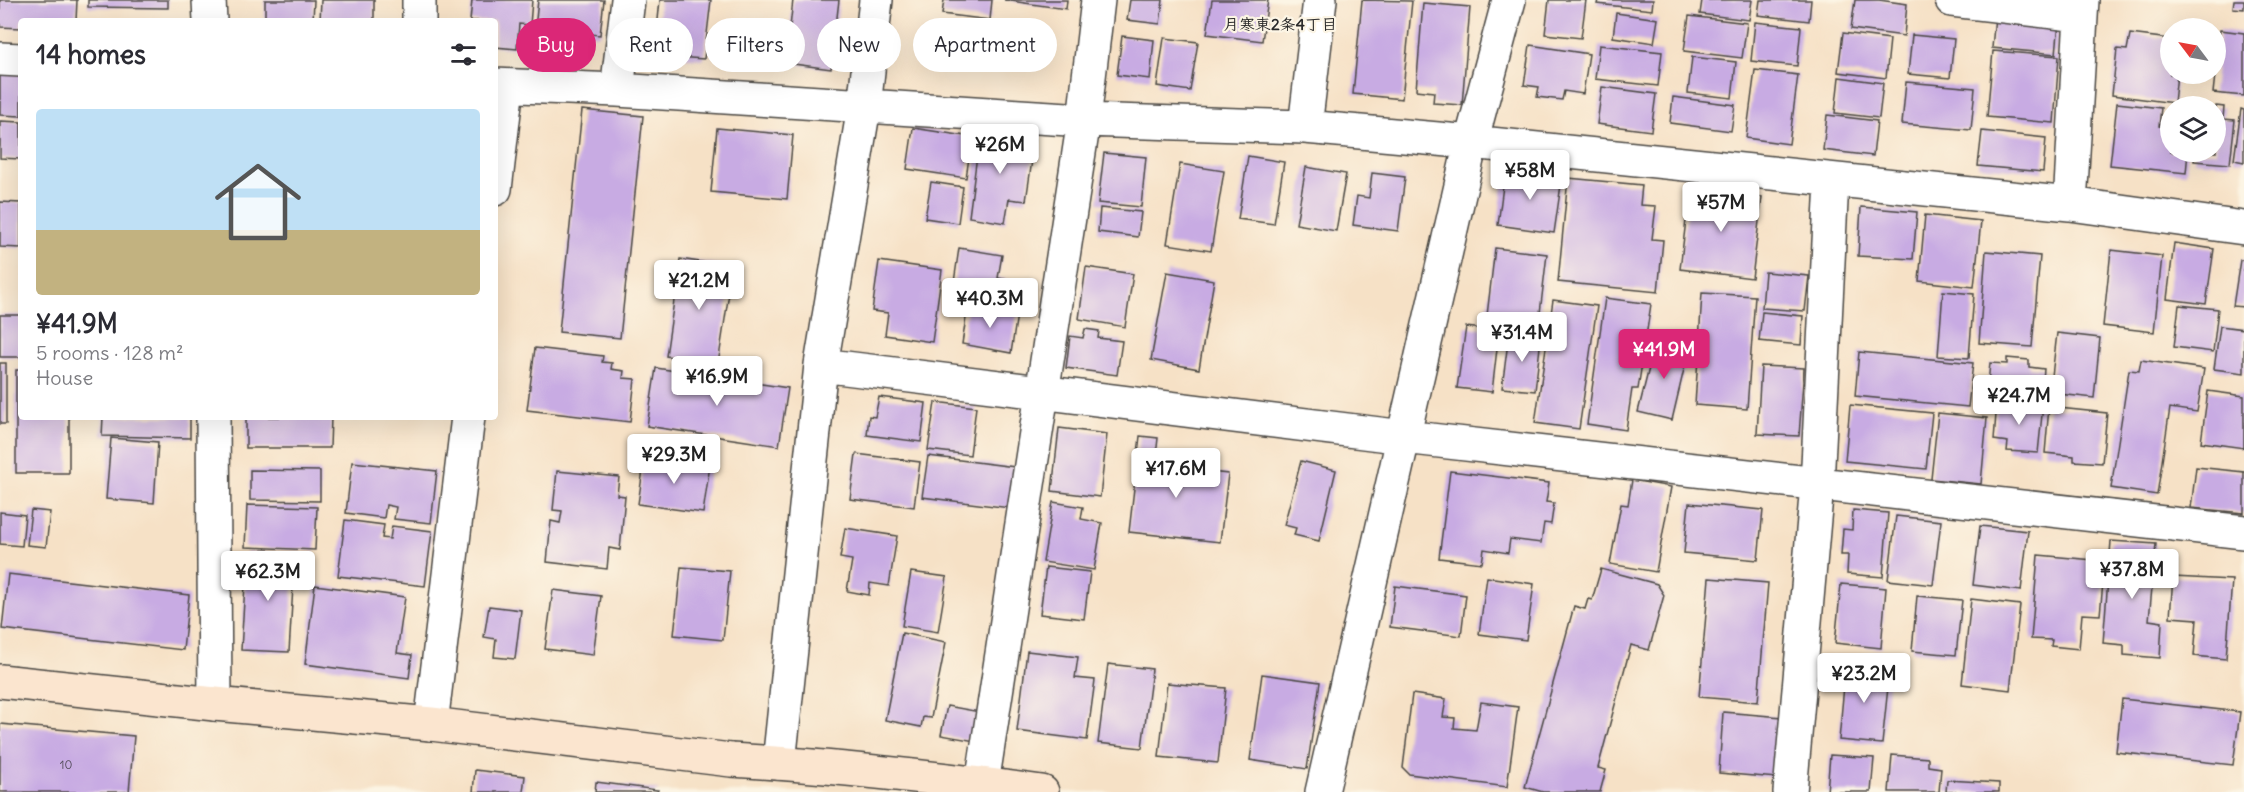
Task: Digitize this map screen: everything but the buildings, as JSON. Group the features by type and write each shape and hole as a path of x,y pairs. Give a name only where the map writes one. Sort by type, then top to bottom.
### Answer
{"street":[{"path":"209,0 210,18"},
{"path":"419,0 419,18"},
{"path":"617,90 628,0"},
{"path":"779,763 821,365 864,107 876,0"},
{"path":"982,784 1084,120 1098,0"},
{"path":"1305,127 1320,0"},
{"path":"1322,792 1471,142 1509,0"},
{"path":"1953,0 2081,7 2070,204"},
{"path":"0,60 18,60"},
{"path":"498,138 501,86 617,90 1084,120 1305,127 2070,204 2244,228"},
{"path":"1790,792 1817,485 1832,181"},
{"path":"821,365 1404,437 2244,532"},
{"path":"213,420 215,704"},
{"path":"431,724 468,420"},
{"path":"0,681 431,724 731,760 779,763 1042,792"}],"district":[{"name":"月寒東2条4丁目","path":"1280,24"}]}
